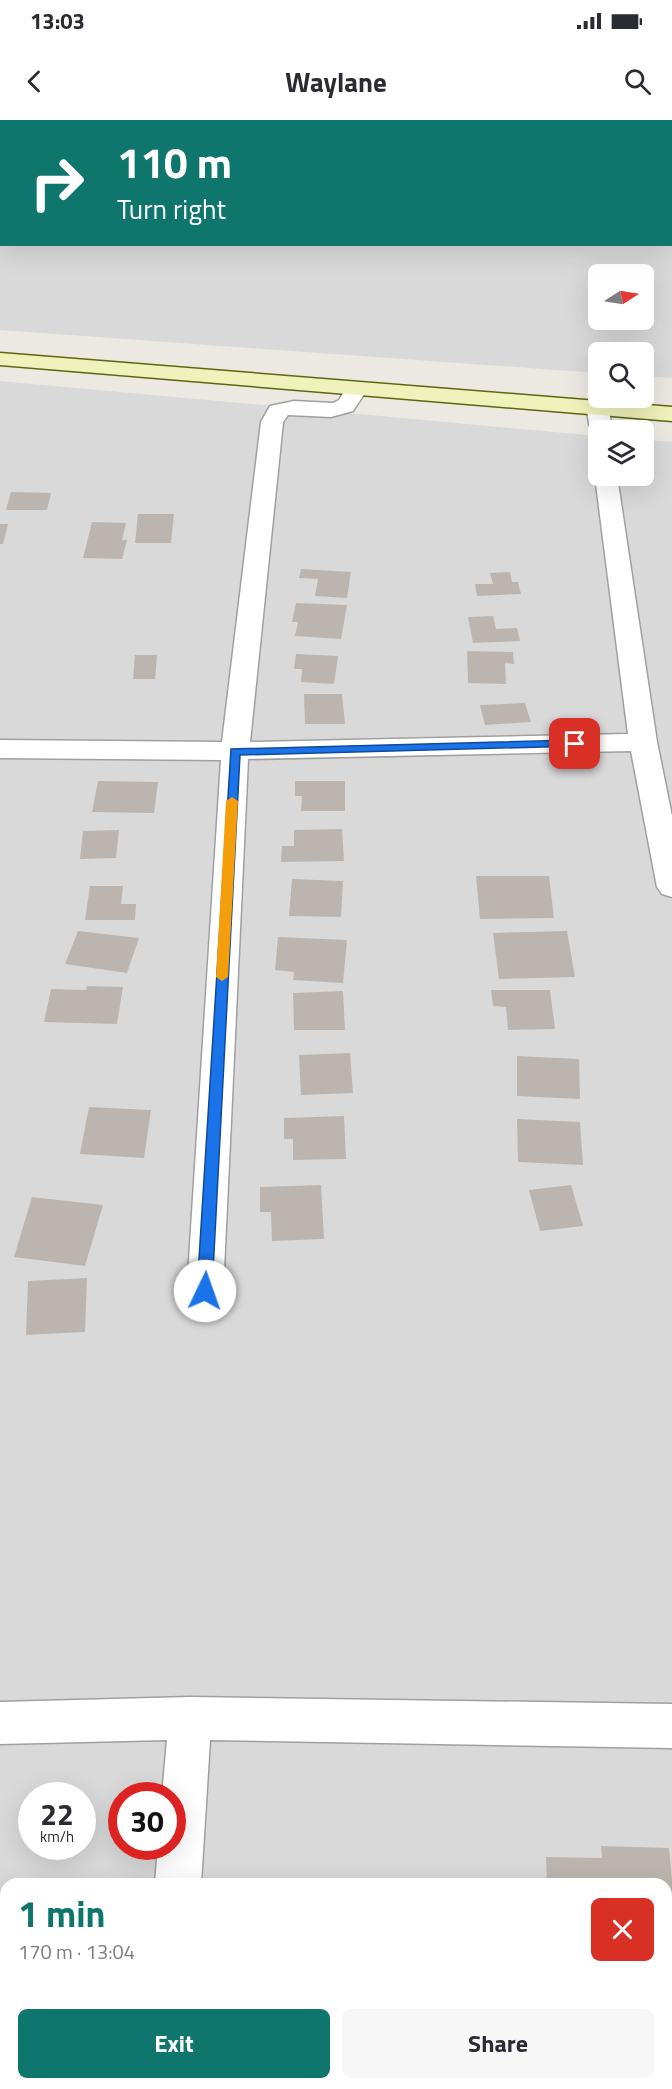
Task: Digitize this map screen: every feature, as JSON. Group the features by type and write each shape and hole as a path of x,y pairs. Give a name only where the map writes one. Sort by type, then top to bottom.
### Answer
{"street":[{"path":"0,359 356,390 599,420 672,414"},
{"path":"205,1291 235,751 273,417 278,411 289,407 340,408 346,405 356,390"},
{"path":"607,486 643,742 672,887"},
{"path":"0,748 235,751 643,742"},
{"path":"177,1878 189,1718"},
{"path":"0,1723 189,1718 672,1726"}],"shaded area":[{"path":"0,246 672,246 672,378 654,377 654,342 588,342 588,372 0,330"},
{"path":"0,381 588,435 588,486 654,486 654,441 672,442 672,1878 0,1878"}],"building":[{"path":"11,492 51,493 47,510 6,510"},
{"path":"138,514 174,514 171,543 135,543"},
{"path":"92,522 126,523 122,540 127,540 122,559 83,558"},
{"path":"0,524 8,524 3,544 0,544"},
{"path":"301,569 351,572 347,598 315,596 318,579 299,578"},
{"path":"510,572 512,582 518,582 521,594 477,596 475,584 493,584 490,573"},
{"path":"296,603 347,605 341,639 295,636 298,622 292,622"},
{"path":"493,616 496,629 517,628 520,641 473,643 468,617"},
{"path":"467,651 513,652 514,664 505,663 506,684 468,683"},
{"path":"296,654 338,656 334,684 301,682 302,669 294,669"},
{"path":"135,655 157,655 155,679 133,679"},
{"path":"304,694 342,694 345,724 305,724"},
{"path":"525,703 531,722 485,725 480,705"},
{"path":"98,781 158,782 154,813 92,812"},
{"path":"295,781 345,781 345,811 301,811 302,796 295,796"},
{"path":"342,829 344,861 281,862 282,846 294,846 294,830"},
{"path":"119,830 116,858 80,859 83,831"},
{"path":"476,876 549,876 554,918 480,919"},
{"path":"292,879 343,881 341,917 289,916"},
{"path":"90,886 123,886 121,904 136,904 135,920 85,920"},
{"path":"78,931 139,938 127,973 65,964"},
{"path":"567,931 575,977 499,979 493,933"},
{"path":"278,937 347,940 343,983 293,980 294,972 275,970"},
{"path":"87,986 123,987 117,1024 44,1022 51,989 86,990"},
{"path":"491,990 550,990 555,1029 508,1030 506,1007 493,1006"},
{"path":"343,991 345,1030 294,1030 293,993"},
{"path":"350,1053 353,1093 301,1095 299,1055"},
{"path":"517,1056 579,1059 580,1099 517,1096"},
{"path":"89,1107 151,1110 144,1158 80,1154"},
{"path":"344,1116 346,1159 293,1160 293,1139 284,1139 284,1118"},
{"path":"517,1119 580,1122 583,1165 518,1162"},
{"path":"321,1185 324,1239 272,1241 271,1212 260,1212 260,1187"},
{"path":"571,1185 583,1226 540,1231 529,1190"},
{"path":"32,1197 103,1205 85,1266 14,1257"},
{"path":"87,1278 85,1332 26,1335 28,1281"},
{"path":"601,1846 669,1848 672,1878 547,1878 546,1857 602,1858"}],"slow traffic":[{"path":"222,977 232,801"}],"route":[{"path":"205,1291 235,751 575,744"}]}
